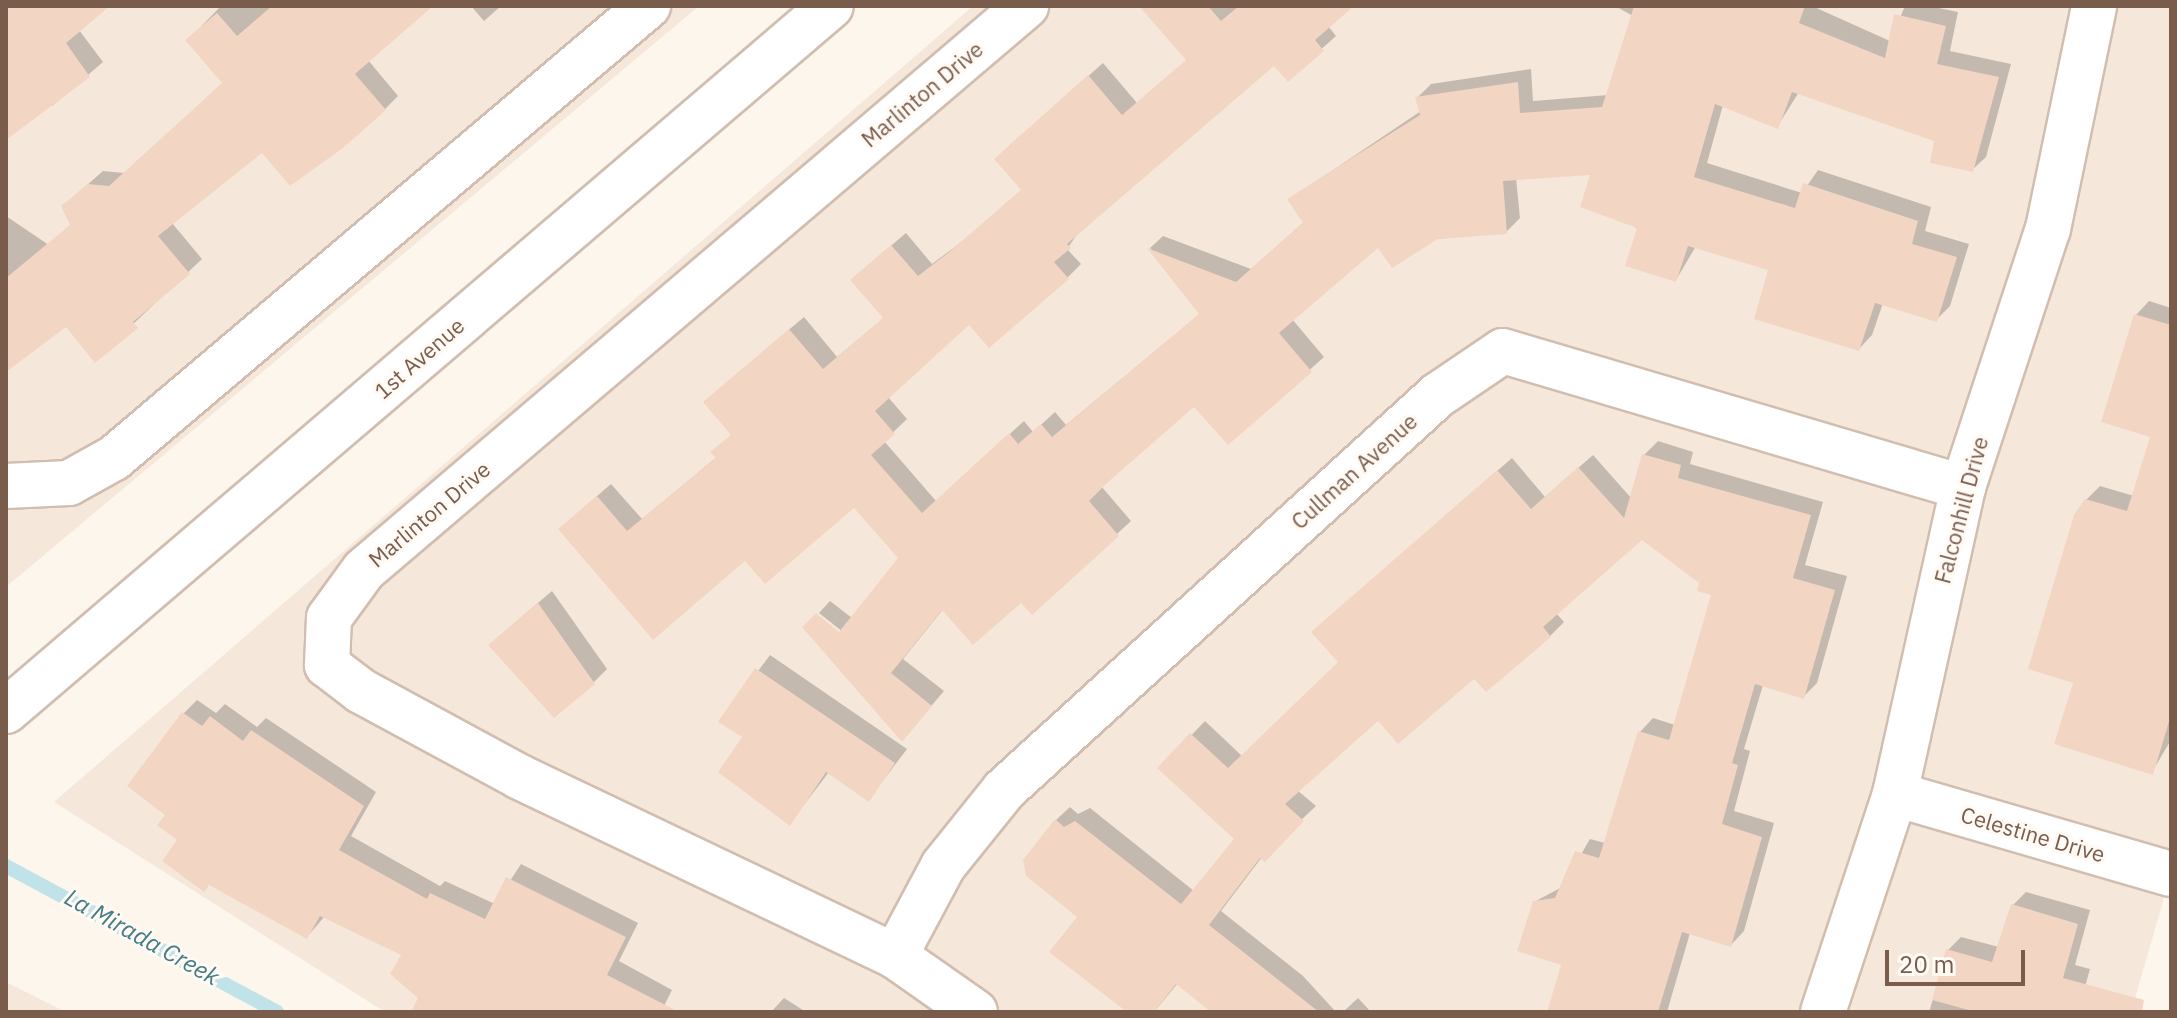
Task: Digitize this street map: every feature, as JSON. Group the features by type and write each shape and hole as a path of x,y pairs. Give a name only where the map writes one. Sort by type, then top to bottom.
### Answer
{"street":[{"path":"6,486 69,483 114,458 648,6"},
{"name":"1st Avenue","path":"6,711 831,6"},
{"name":"Marlinton Drive","path":"975,1012 895,956 520,777 361,691 327,665 329,618 364,570 1026,6"},
{"name":"Falconhill Drive","path":"1823,1012 1895,794 1963,487 2048,229 2094,6"},
{"name":"Cullman Avenue","path":"895,956 943,866 1004,790 1438,395 1503,351 1963,487"},
{"name":"Celestine Drive","path":"1895,794 2171,874"}],"shaded area":[{"path":"6,6 699,6 6,587"},
{"path":"973,6 2171,6 2171,874 2131,1012 385,1012 54,802"},
{"path":"6,982 66,1012 6,1012"}],"building":[{"path":"6,6 110,6 66,43 90,77 6,140"},
{"path":"272,6 433,6 355,74 386,110 343,148 290,186 262,153 158,236 190,274 133,322 138,328 95,363 66,327 6,372 6,278 70,225 61,206 88,184 109,186 222,83 185,40 217,13 237,36"},
{"path":"1139,6 1208,6 1221,21 1239,6 1354,6 1315,40 1324,51 1288,82 1274,66 1067,244 1071,248 1054,262 1069,279 989,348 969,325 875,411 895,434 871,455 922,513 1009,433 1018,444 1041,424 1052,437 1199,314 1147,248 1236,282 1303,223 1287,199 1420,115 1415,97 1518,82 1520,113 1602,107 1634,6 1805,6 1799,23 1885,58 1894,14 1946,26 1937,64 1999,77 1973,172 1930,163 1934,141 1792,92 1778,129 1715,104 1694,177 1795,208 1803,183 1918,221 1912,244 1957,257 1937,322 1875,303 1859,351 1754,319 1768,270 1688,246 1676,282 1625,266 1637,228 1580,207 1590,175 1503,181 1507,234 1438,239 1392,268 1378,248 1279,333 1312,372 1287,394 1228,445 1194,407 1107,483 1089,501 1119,536 1032,615 1021,603 973,645 942,610 891,673 932,706 902,742 802,627 816,613 839,632 898,558 854,508 765,584 745,561 653,640 558,529 597,496 627,531 716,458 710,452 731,435 703,402 789,329 823,369 883,318 850,280 891,245 918,276 948,253 1021,190 994,159 1088,75 1122,115 1186,60"},
{"path":"2134,314 2171,325 2171,715 2153,775 2054,744 2073,683 2028,669 2074,515 2085,499 2127,511 2150,437 2101,422"},
{"path":"1642,454 1681,465 1678,478 1811,515 1793,578 1835,590 1804,699 1755,684 1732,763 1738,765 1722,824 1762,837 1731,947 1682,932 1658,1012 1547,1012 1561,965 1517,951 1533,901 1555,898 1575,851 1599,858 1638,731 1669,740 1711,595 1697,591 1699,583 1642,540 1543,627 1551,637 1486,692 1474,679 1398,744 1378,721 1285,804 1304,821 1265,862 1260,858 1209,925 1319,1012 1211,1012 1176,984 1154,1012 1127,1012 1049,952 1077,917 1026,876 1023,860 1055,819 1064,827 1075,821 1181,904 1234,839 1157,768 1190,733 1228,768 1338,662 1311,632 1497,470 1531,509 1578,467 1624,518"},
{"path":"538,603 595,684 554,718 488,645"},
{"path":"755,668 895,763 869,802 826,772 790,826 718,772 742,737 718,722"},
{"path":"182,712 202,726 210,716 243,741 251,730 364,806 339,850 427,899 430,893 485,919 506,877 626,937 607,975 679,1012 411,1012 418,998 390,974 401,955 320,916 307,939 209,885 204,892 162,861 177,840 157,825 165,815 127,786"},
{"path":"2011,904 2078,924 2063,978 2144,1000 2142,1012 1976,1012 1932,1000 1946,949 1992,962"}],"waterway":[{"name":"La Mirada Creek","path":"6,866 277,1012"}]}
